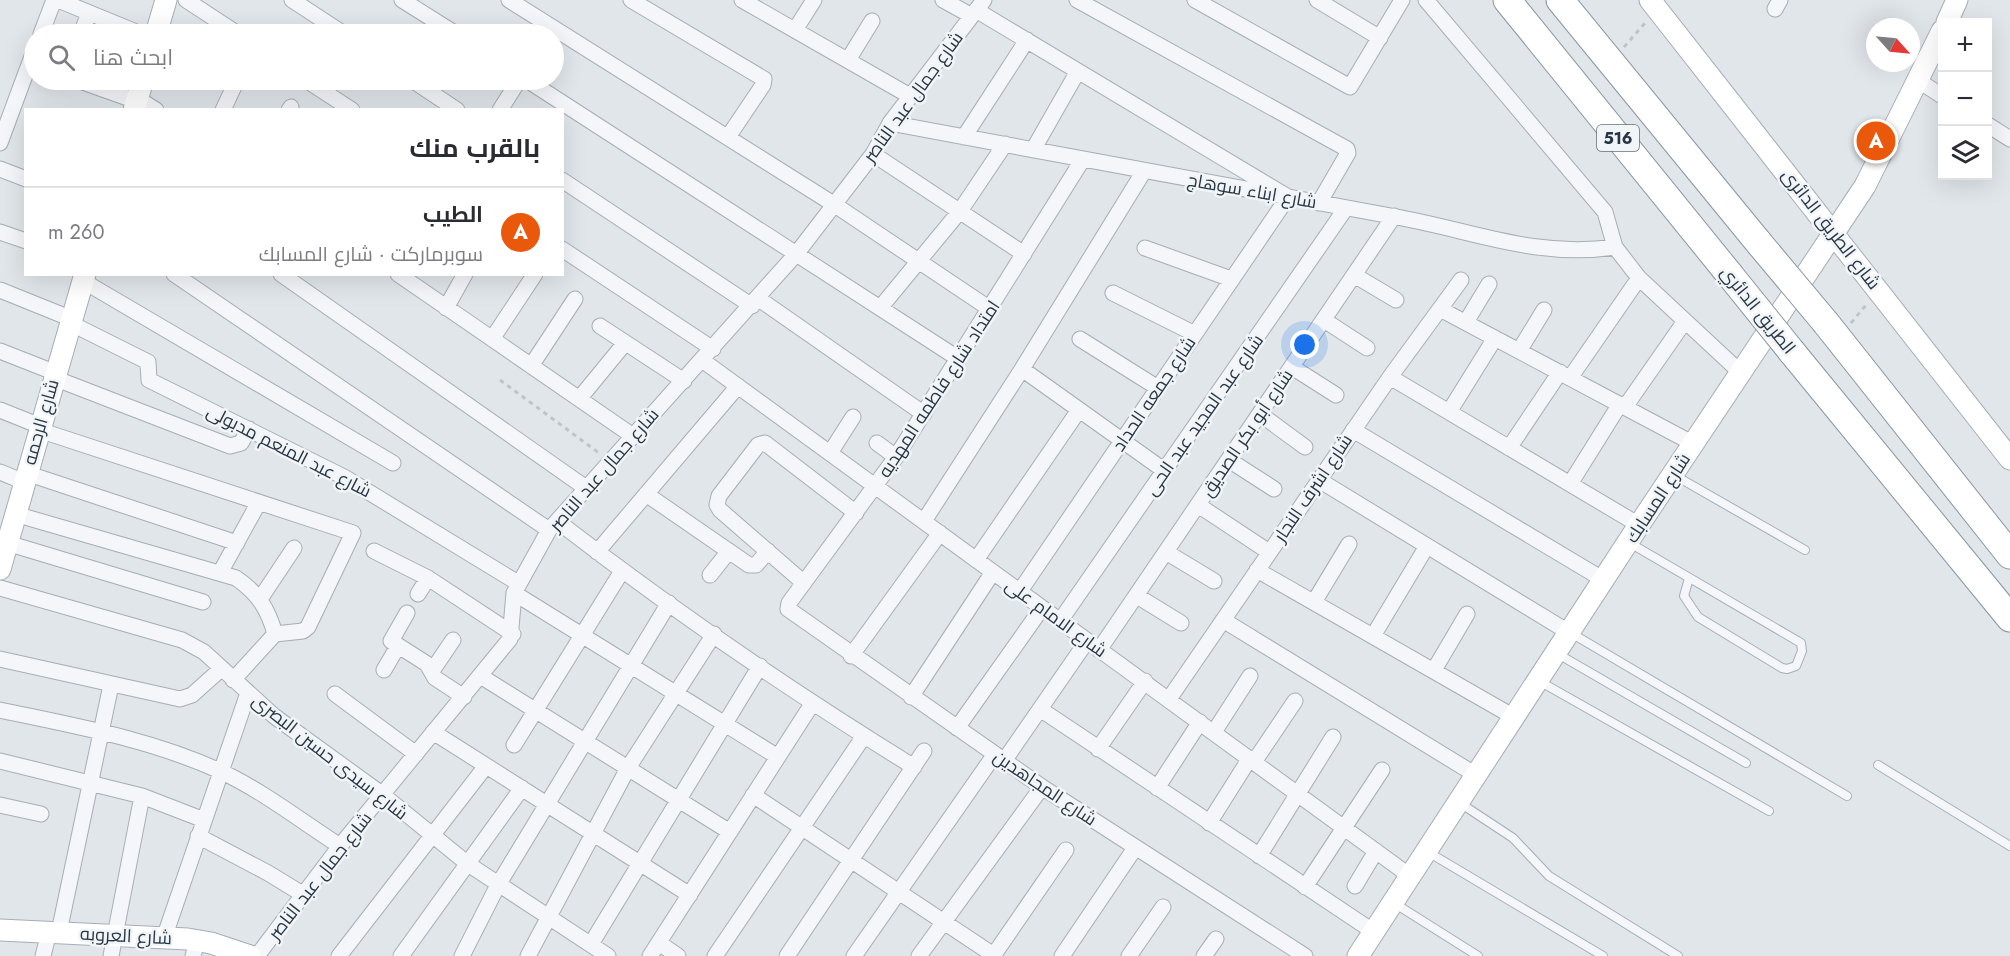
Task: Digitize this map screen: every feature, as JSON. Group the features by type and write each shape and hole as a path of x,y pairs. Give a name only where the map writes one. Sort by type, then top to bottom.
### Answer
{"highway":[{"name":"الطريق الدائري","path":"1507,0 2010,618"},
{"name":"516","path":"1560,0 1832,331 2010,555"}],"street":[{"path":"44,24 54,0"},
{"path":"58,0 116,24"},
{"path":"159,24 166,0"},
{"path":"186,0 223,24"},
{"path":"292,0 329,24"},
{"path":"402,0 440,24"},
{"path":"509,0 547,24"},
{"path":"631,0 764,79 763,85 728,137"},
{"path":"742,0 910,96"},
{"path":"795,30 814,0"},
{"path":"943,0 977,9 1288,197"},
{"path":"1077,0 1347,149 1348,153 1319,203"},
{"path":"1195,0 1348,87 1352,86 1402,0"},
{"path":"1317,0 1380,38"},
{"path":"1426,0 1605,212 1615,248 1639,278 1740,372"},
{"name":"شارع الطريق الدائرى","path":"1650,0 2010,459"},
{"path":"1949,18 1957,0"},
{"name":"شارع جمال عبد الناصر","path":"257,956 340,846 482,676 513,634 516,588 553,526 797,254 873,154 890,123 977,9"},
{"path":"85,24 89,13"},
{"path":"848,60 872,21"},
{"path":"564,34 835,205 990,309"},
{"path":"964,137 1027,40"},
{"name":"شارع المسابك","path":"1362,955 1374,932 1476,775 1740,372 1865,186 1938,40"},
{"path":"1033,150 1078,71"},
{"path":"1919,81 1938,93"},
{"path":"0,143 19,114 25,90"},
{"path":"112,90 137,97 153,108"},
{"path":"225,108 233,90"},
{"path":"321,90 348,108"},
{"path":"427,90 454,108"},
{"path":"501,108 513,90"},
{"path":"543,90 958,359"},
{"name":"شارع ابناء سوهاج","path":"890,123 1394,216 1555,251 1585,252 1615,248"},
{"path":"1990,126 2010,139"},
{"path":"880,308 960,211 1005,144"},
{"path":"873,154 1024,254"},
{"name":"امتداد شارع فاطمه المهديه","path":"790,612 788,605 876,487 1083,159"},
{"path":"0,169 24,178"},
{"path":"924,521 1022,369 1144,171"},
{"path":"564,181 924,414"},
{"name":"شارع جمعه الحداد","path":"1020,591 1288,197"},
{"name":"شارع عبد المجيد عبد الحى","path":"1060,621 1346,208"},
{"name":"شارع أبو بكر الصديق","path":"854,956 898,891 999,758 1137,596 1394,216"},
{"path":"0,232 24,240"},
{"path":"1145,248 1231,279"},
{"name":"شارع الامام على","path":"564,250 708,354 738,386 1410,876"},
{"path":"1354,275 1396,300"},
{"path":"177,276 553,526 597,552 812,704 914,767"},
{"path":"284,276 586,488"},
{"path":"401,276 633,436"},
{"path":"446,308 464,276"},
{"path":"492,339 535,276"},
{"path":"84,278 393,463"},
{"name":"شارع الرحمه","path":"0,569 6,536 15,514 84,278"},
{"path":"1509,448 1639,278"},
{"name":"شارع اشرف النجار","path":"1169,699 1318,480 1461,280"},
{"path":"1466,322 1489,284"},
{"path":"0,290 71,321"},
{"path":"1113,293 1195,334"},
{"path":"531,366 575,299"},
{"path":"1440,309 1694,444"},
{"path":"1519,351 1544,310"},
{"path":"1324,320 1367,348"},
{"name":"شارع عبد المنعم مدبولى","path":"71,321 148,362 149,380 344,477 516,588 582,635 778,757"},
{"path":"1570,484 1622,406 1685,321"},
{"path":"600,326 684,381"},
{"path":"1449,412 1495,338"},
{"path":"1080,339 1158,388"},
{"path":"579,399 625,343"},
{"path":"0,351 230,446 241,443 249,429"},
{"path":"1292,367 1336,395"},
{"path":"1022,369 1165,471"},
{"path":"1390,377 1570,484 1634,534"},
{"path":"597,552 738,386"},
{"path":"0,410 39,428 350,531 354,535 308,627 303,631 275,634 233,680"},
{"path":"976,560 1079,410"},
{"path":"1260,414 1305,447"},
{"path":"830,453 853,417"},
{"path":"1353,430 1604,580"},
{"path":"804,583 717,505 719,496 760,444 767,443 856,513"},
{"path":"877,443 896,456"},
{"path":"1229,460 1274,489"},
{"path":"0,472 237,543"},
{"path":"1318,480 1570,633"},
{"path":"646,494 754,566 768,551"},
{"path":"221,571 259,502"},
{"path":"1198,505 1269,552"},
{"path":"15,514 221,571 249,587 260,599 270,616 275,634"},
{"path":"851,656 940,533"},
{"path":"6,536 203,602"},
{"path":"1314,602 1349,544"},
{"path":"1373,636 1427,546"},
{"path":"260,599 294,548"},
{"path":"374,551 428,578 513,634"},
{"path":"710,575 729,551"},
{"path":"1167,552 1214,581"},
{"path":"514,745 622,570"},
{"path":"1257,570 1514,717"},
{"path":"911,697 993,572"},
{"path":"418,594 428,578"},
{"name":"شارع سيدى حسين البصرى","path":"0,588 182,640 204,652 274,716 383,795 431,837 498,885 608,956"},
{"path":"1137,596 1181,623"},
{"path":"462,956 498,885 546,803 669,603"},
{"path":"957,728 1042,608"},
{"name":"شارع المجاهدين","path":"790,612 1042,787 1305,956"},
{"path":"407,613 391,638 398,646 427,664 435,678 464,698"},
{"path":"1434,670 1467,614"},
{"path":"1223,620 1476,775"},
{"path":"528,956 628,768 714,634"},
{"path":"432,671 453,640"},
{"path":"384,670 398,646"},
{"path":"0,659 180,699 192,695 221,669"},
{"path":"591,944 638,862 760,666"},
{"path":"482,676 730,832"},
{"path":"1214,732 1251,676"},
{"path":"1098,749 1145,681"},
{"path":"43,956 54,932 91,782 111,684"},
{"path":"164,938 248,693"},
{"path":"334,693 416,754"},
{"path":"1209,823 1295,701"},
{"path":"678,956 655,950 812,704"},
{"path":"1040,709 1374,932"},
{"path":"0,710 140,740 221,772 255,790 340,846"},
{"path":"1157,788 1200,722"},
{"path":"434,732 690,895"},
{"path":"715,956 864,736"},
{"path":"1259,856 1333,737"},
{"path":"787,956 924,751"},
{"path":"0,761 142,796 204,820"},
{"path":"339,956 486,766"},
{"path":"1305,887 1382,770"},
{"path":"920,956 1042,787"},
{"path":"401,956 522,788"},
{"path":"753,795 994,956 1066,850"},
{"path":"112,946 142,796"},
{"path":"0,806 41,814"},
{"path":"198,836 304,895"},
{"path":"1062,956 1135,848"},
{"path":"1355,886 1376,851"},
{"path":"1129,956 1163,907"},
{"name":"شارع العروبه","path":"0,930 54,932 112,946 164,938 195,948 250,956"},
{"path":"1204,956 1216,939"}],"lane":[{"path":"1673,475 1805,550"},
{"path":"1634,534 1689,578 1801,643 1802,651 1796,666 1782,668 1698,617 1684,596 1689,578"},
{"path":"1570,633 1847,796"},
{"path":"1556,653 1746,763"},
{"path":"1538,681 1769,811"},
{"path":"1878,765 2010,846"},
{"path":"1458,803 1513,838 1549,876 1678,956"},
{"path":"1427,851 1603,956"},
{"path":"1393,903 1478,956"}],"path":[{"path":"1611,62 1647,21"},
{"path":"1832,331 1874,297"},
{"path":"500,380 610,462"}],"place":[{"name":"الطيب","path":"1876,141"}]}
